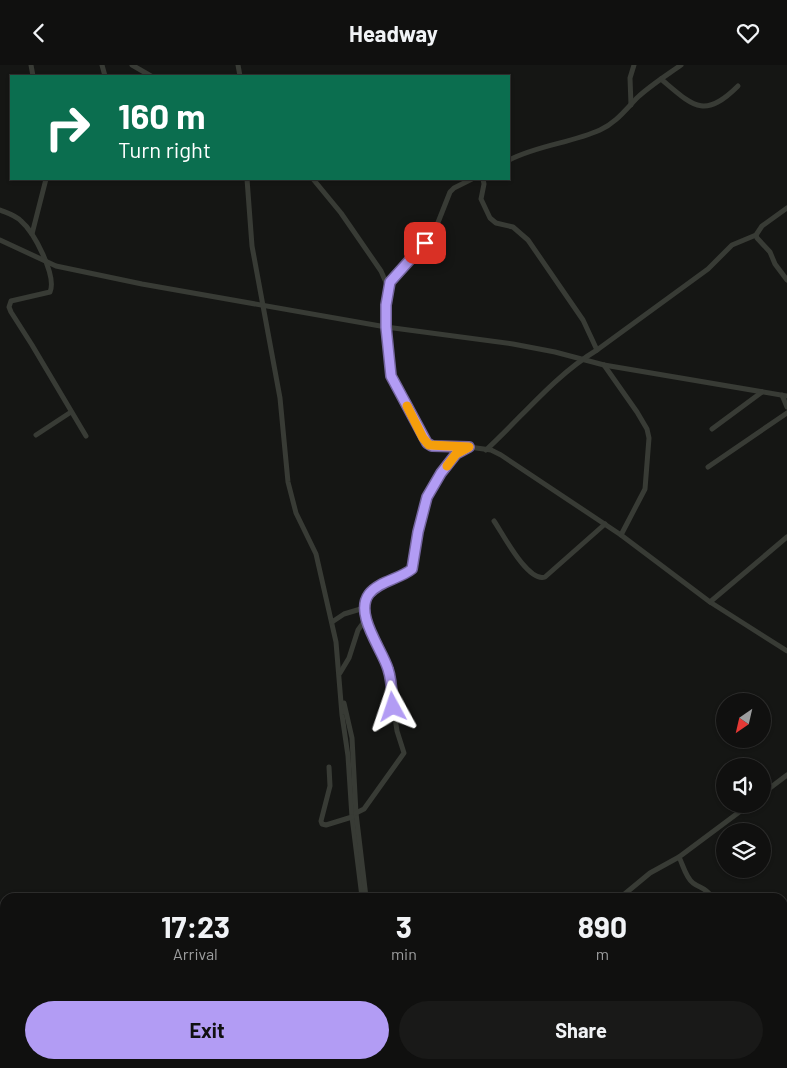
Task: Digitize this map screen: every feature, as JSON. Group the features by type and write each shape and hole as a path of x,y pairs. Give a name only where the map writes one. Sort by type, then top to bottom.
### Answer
{"street":[{"path":"132,65 149,75"},
{"path":"631,105 630,78 634,65"},
{"path":"510,160 531,151 600,130 619,117 661,79 681,65"},
{"path":"661,79 683,97 702,107 714,106 738,86"},
{"path":"32,234 46,180"},
{"path":"247,180 252,245 280,398 285,459 292,499 296,513 316,554 336,642 340,691 352,738 354,815 362,893"},
{"path":"314,180 341,213 381,271 388,287"},
{"path":"470,180 450,192 432,235 392,279 388,287 386,327 391,376 423,438 432,446 469,447 501,455 621,535 710,603 787,651"},
{"path":"483,180 481,199 490,218 496,223 513,227 528,239 584,320 598,350"},
{"path":"486,450 509,429 532,403 581,359 598,350 708,269 732,245 756,235 762,226 787,208"},
{"path":"0,210 20,219 32,234 51,276 52,287 50,292 14,300 10,303 9,307 14,319 32,345 86,436"},
{"path":"756,235 770,252 775,264 787,280"},
{"path":"0,241 46,263 142,284 386,327 513,344 555,352 604,365 785,395 787,407"},
{"path":"604,365 637,412 647,429 649,438 645,489 621,535"},
{"path":"712,429 762,392"},
{"path":"36,435 71,412"},
{"path":"708,467 787,413"},
{"path":"329,767 330,786 321,821 322,824 326,825 354,815 364,809 404,753 397,731 388,670 366,619 364,607 367,597 372,591 412,569 418,532 427,497 441,473 456,454 469,447"},
{"path":"494,521 522,564 534,576 540,578 545,577 604,524"},
{"path":"710,603 787,537"},
{"path":"332,622 344,614 364,607"},
{"path":"340,673 349,658 358,629 366,619"},
{"path":"771,787 787,775"},
{"path":"626,893 650,873 679,857 738,813"},
{"path":"354,815 365,893"},
{"path":"679,857 692,882 705,888 709,893"}],"slow traffic":[{"path":"407,406 423,438 429,445 469,447 456,454 447,466"}],"route":[{"path":"393,707 392,688 386,663 364,614 364,607 367,597 376,587 412,569 418,532 427,497 441,473 456,454 469,447 429,445 423,438 391,376 386,327 388,287 392,279 425,243"}]}
